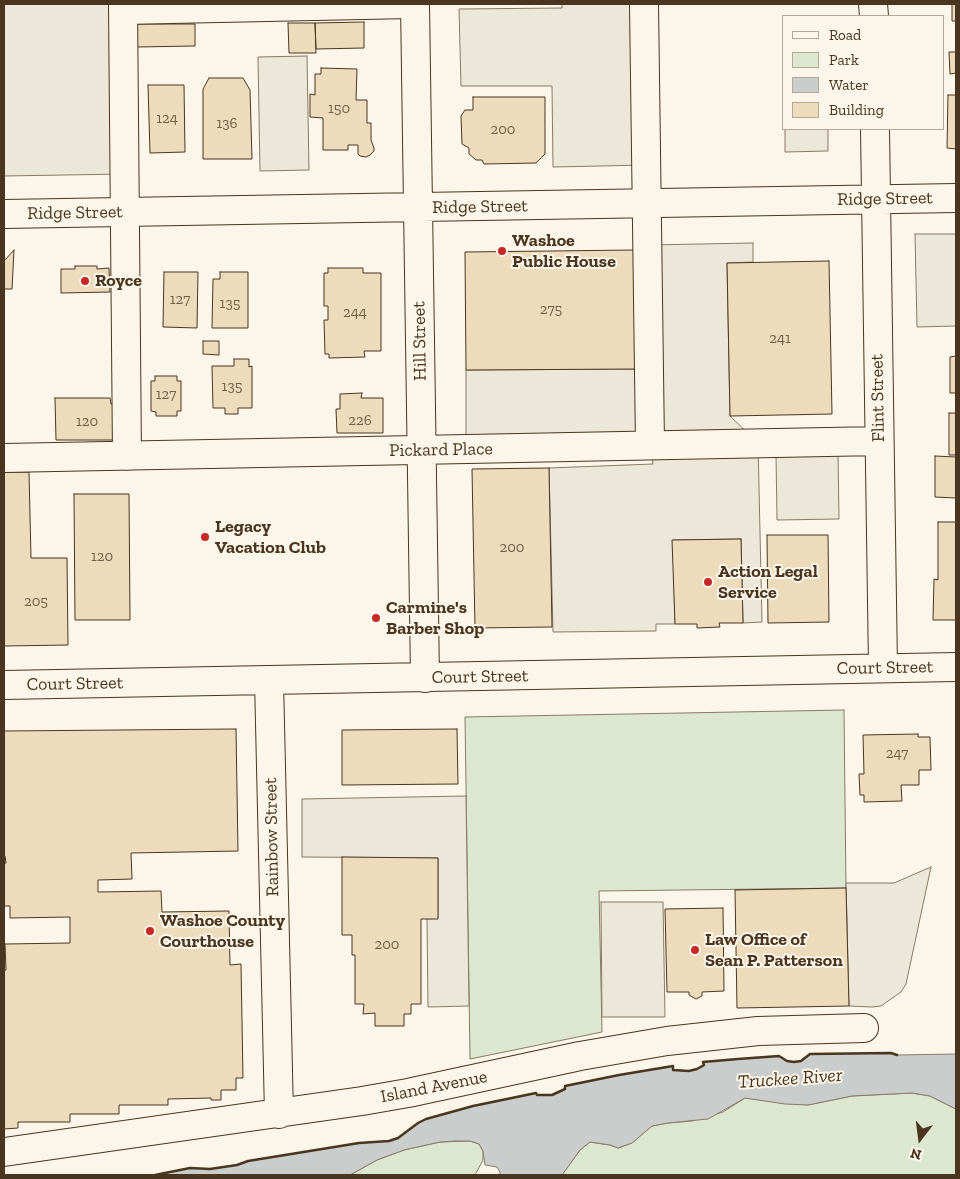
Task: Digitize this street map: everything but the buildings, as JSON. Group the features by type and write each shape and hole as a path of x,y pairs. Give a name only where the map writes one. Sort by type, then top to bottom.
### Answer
{"street":[{"path":"127,456 123,7 411,4"},
{"name":"Hill Street","path":"415,4 425,678"},
{"path":"644,4 650,445"},
{"name":"Flint Street","path":"875,130 883,668"},
{"name":"Ridge Street","path":"4,214 956,198"},
{"name":"Pickard Place","path":"4,458 879,440"},
{"name":"Court Street","path":"4,686 956,666"},
{"name":"Rainbow Street","path":"269,680 279,1114"},
{"name":"Island Avenue","path":"4,1152 279,1114 408,1093 580,1056 667,1041 758,1031 864,1028"}],"green space":[{"path":"844,710 846,888 599,891 602,1032 470,1059 465,717"},
{"path":"912,1093 930,1096 956,1109 956,1175 562,1175 580,1150 590,1142 618,1148 632,1143 652,1126 692,1121 723,1112 745,1098 808,1105 852,1096"},
{"path":"470,1141 479,1144 483,1151 483,1160 475,1175 350,1175 377,1160 404,1150 440,1142"}],"shaded area":[{"path":"4,4 123,4 125,174 4,176"},
{"path":"562,4 644,4 647,165 553,167 552,86 461,86 459,9 562,8"},
{"path":"307,56 309,170 260,171 258,57"},
{"path":"785,130 828,130 828,151 785,152"},
{"path":"915,234 956,234 956,326 917,327"},
{"path":"753,243 753,262 727,263 730,416 758,443 762,622 743,623 741,539 673,540 675,624 656,624 656,631 553,632 549,468 653,464 650,445 466,449 466,370 637,369 648,245"},
{"path":"776,453 838,453 839,519 777,520"},
{"path":"466,796 469,1006 428,1007 427,919 438,918 438,858 302,857 302,799"},
{"path":"931,867 906,984 901,992 881,1006 849,1006 846,883 894,883"},
{"path":"601,902 663,902 665,1017 602,1017"}],"water":[{"name":"Truckee River","path":"891,1053 897,1055 956,1054 956,1109 930,1096 912,1093 852,1096 808,1105 785,1104 745,1098 708,1119 652,1126 632,1143 618,1148 590,1142 580,1150 562,1175 500,1175 497,1167 485,1165 483,1151 479,1144 470,1141 456,1141 440,1142 404,1150 377,1160 350,1175 155,1175 190,1168 210,1169 237,1165 248,1161 359,1143 389,1141 398,1138 426,1119 473,1106 536,1093 537,1095 552,1095 565,1089 565,1086 673,1066 673,1070 689,1071 704,1066 703,1062 779,1056 787,1061 794,1062 801,1061 810,1054"}],"wall":[{"path":"155,1175 190,1168 210,1169 237,1165 248,1161 359,1143 389,1141 398,1138 426,1119 473,1106 536,1093 537,1095 552,1095 565,1089 565,1086 673,1066 673,1070 689,1071 704,1065 703,1062 738,1059 779,1056 787,1061 794,1062 801,1061 810,1054 891,1053 897,1055"}],"place":[{"name":"Washoe Public House","path":"502,251"},
{"name":"Royce","path":"85,281"},
{"name":"Legacy Vacation Club","path":"205,537"},
{"name":"Action Legal Service","path":"708,582"},
{"name":"Carmine's Barber Shop","path":"376,618"},
{"name":"Washoe County Courthouse","path":"150,931"},
{"name":"Law Office of Sean P. Patterson","path":"695,950"}]}
